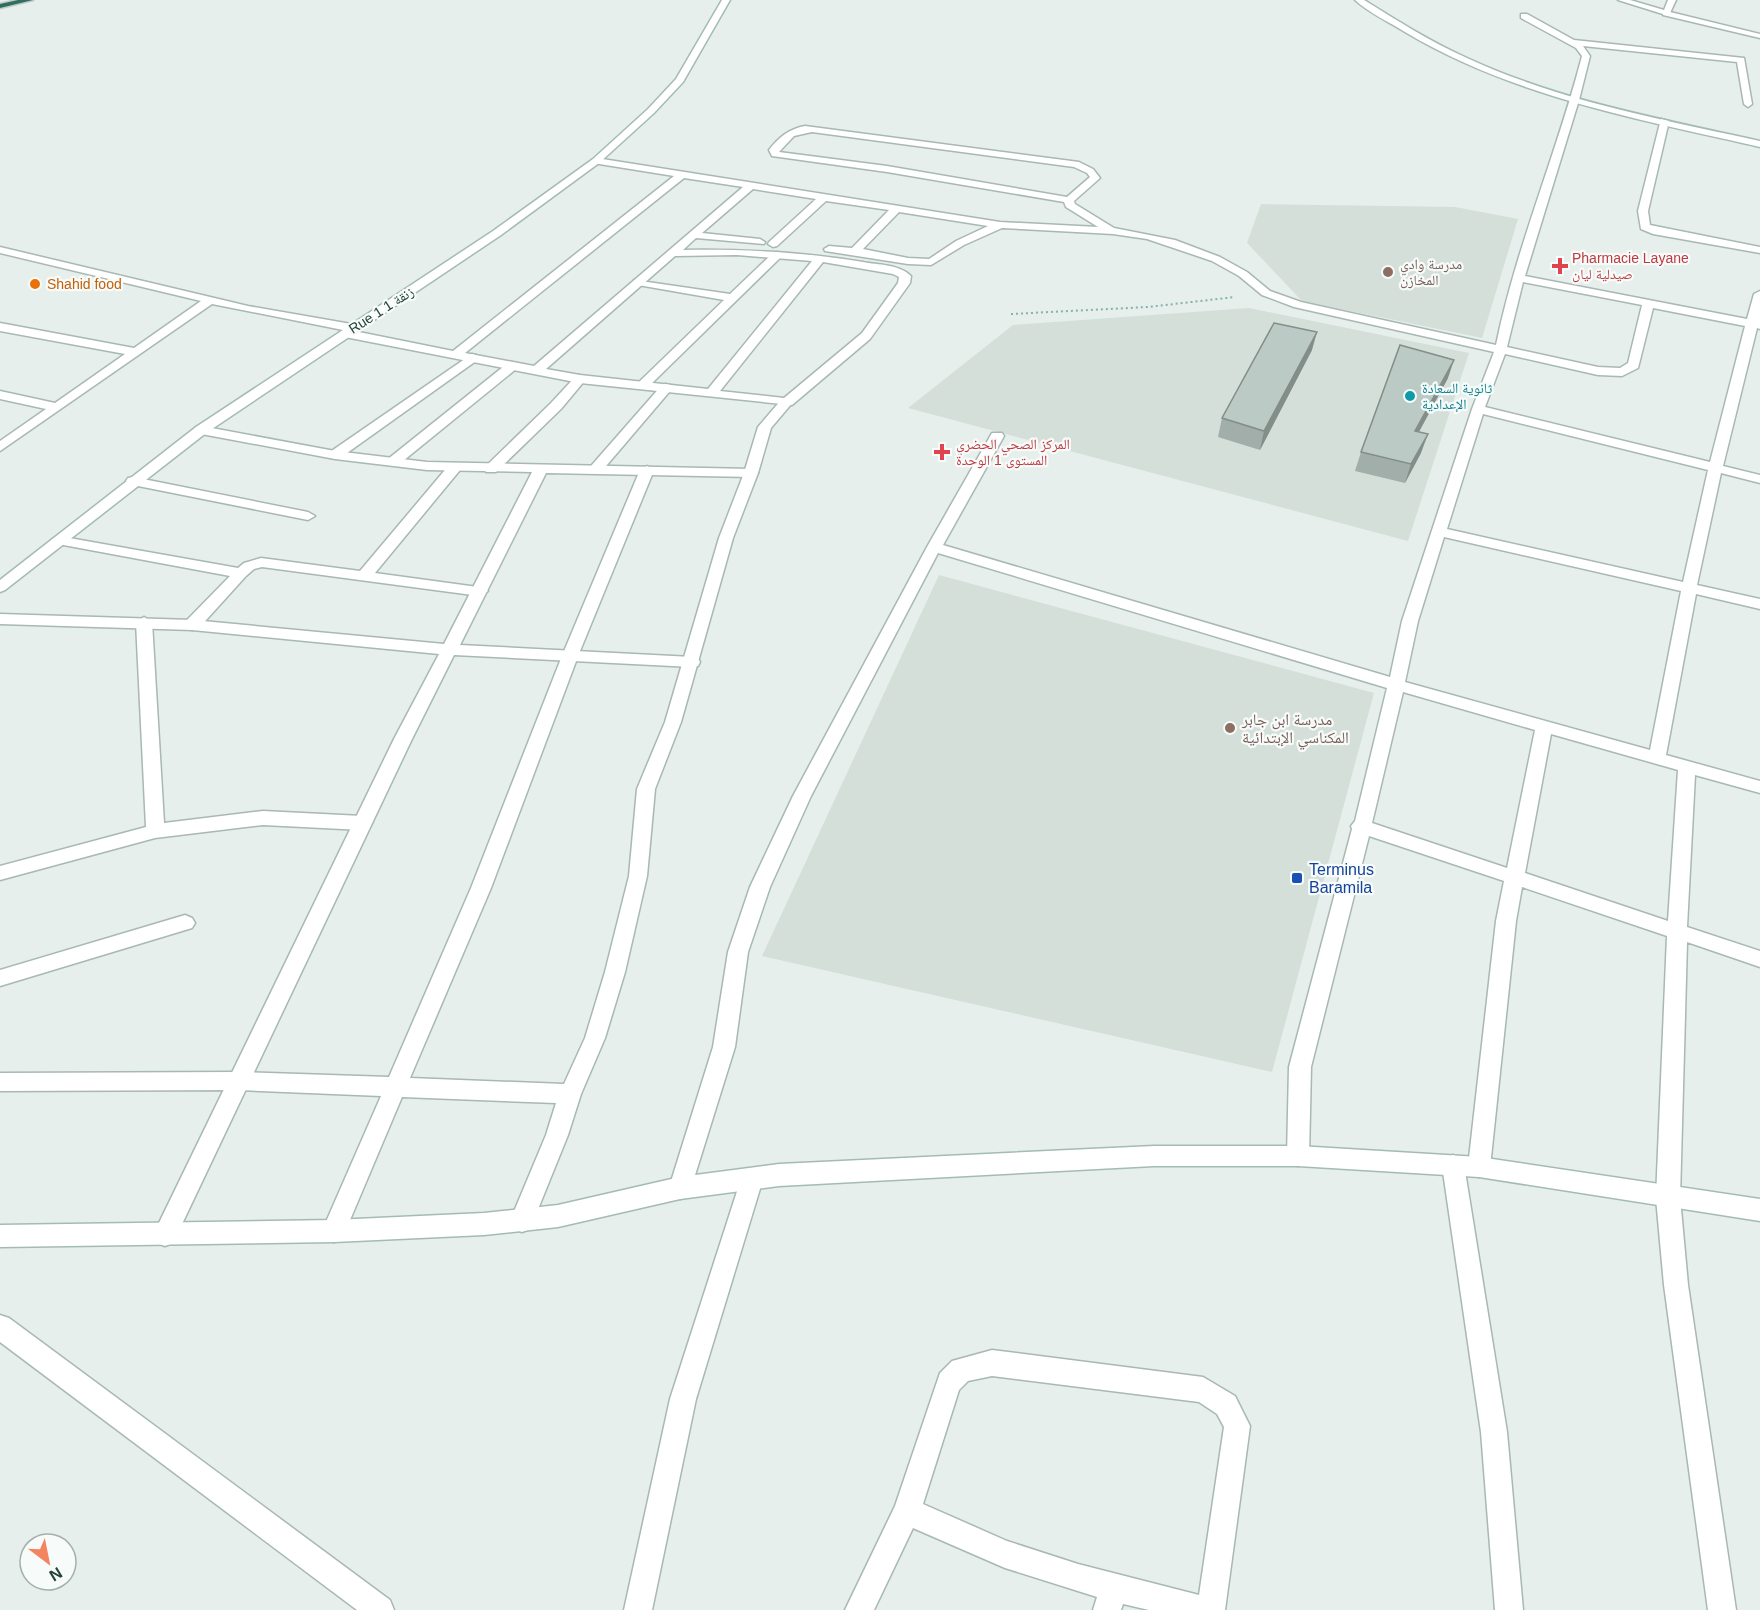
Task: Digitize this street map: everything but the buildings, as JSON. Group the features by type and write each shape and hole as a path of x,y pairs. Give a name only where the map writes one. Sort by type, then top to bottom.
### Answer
{"highway":[{"path":"0,6 29,0"}],"street":[{"name":"Rue 1 زنقة 1","path":"4,580 201,430 497,233 596,161 680,81 726,0"},
{"path":"1359,0 1417,36 1468,62 1530,86 1575,100 1760,144"},
{"path":"1622,0 1760,36"},
{"path":"1666,13 1672,0"},
{"path":"1298,1156 1300,1067 1360,826 1383,746 1410,621 1478,410 1501,349 1518,279 1575,100 1586,56 1584,51 1572,42 1524,16"},
{"path":"1572,42 1741,60 1748,104"},
{"path":"1664,121 1643,211 1645,227 1653,231 1760,250"},
{"path":"797,129 812,129 1076,164 1090,171 1095,178 1069,200 887,169 787,157 775,154 774,150 797,129"},
{"path":"596,161 1000,225 1113,231 1171,242 1216,259 1243,274 1266,293 1298,305 1598,371 1622,372 1634,365 1648,303"},
{"path":"455,355 682,175"},
{"path":"536,370 750,186"},
{"path":"643,385 735,298 775,249 824,197"},
{"path":"1069,200 1070,205 1113,231"},
{"path":"855,251 896,209"},
{"path":"672,253 775,249 855,251 908,261 931,262 960,243 1000,225"},
{"path":"522,1221 557,1135 570,1094 595,1038 615,972 638,876 646,789 674,722 726,538 752,473 765,427 787,402 866,336 904,283 905,276 896,271 695,235"},
{"path":"0,250 455,355 580,379 787,402"},
{"path":"712,393 820,258"},
{"path":"1518,279 1756,324"},
{"path":"638,282 735,298"},
{"path":"1657,758 1688,587 1715,468 1756,324 1760,294"},
{"path":"0,447 210,300"},
{"path":"0,327 136,352"},
{"path":"335,455 472,358"},
{"path":"393,462 512,366"},
{"path":"491,469 556,406 580,379"},
{"path":"596,469 666,388"},
{"path":"0,396 56,407"},
{"path":"1478,410 1760,479"},
{"path":"201,430 335,455 455,467 752,473"},
{"path":"680,1188 724,1047 738,952 760,886 802,796 933,547 997,436"},
{"path":"364,576 455,467"},
{"path":"165,1235 362,824 512,531 541,468"},
{"path":"334,1231 481,888 570,656 647,470"},
{"path":"134,480 308,516"},
{"path":"1439,531 1760,604"},
{"path":"58,540 241,573"},
{"path":"933,547 1396,685 1760,787"},
{"path":"192,624 241,573 249,566 261,562 480,591"},
{"path":"0,619 144,621 450,650 692,662"},
{"path":"144,621 155,831"},
{"path":"1479,1167 1498,984 1514,876 1544,726"},
{"path":"1687,765 1677,932 1668,1198 1676,1285 1722,1610"},
{"path":"0,873 155,831 263,818 362,824"},
{"path":"1360,826 1760,959"},
{"path":"0,978 185,923"},
{"path":"0,1082 239,1081 570,1094"},
{"path":"0,1236 334,1231 522,1221 558,1216 680,1188 779,1175 1154,1156 1298,1156 1479,1167 1668,1198 1760,1210"},
{"path":"1453,1165 1494,1432 1509,1610"},
{"path":"638,1610 683,1399 752,1179"},
{"path":"0,1327 380,1610"},
{"path":"859,1610 907,1512 949,1382 961,1370 992,1363 1203,1390 1226,1406 1237,1426 1211,1610"},
{"path":"907,1512 1111,1598 1204,1610"}],"path":[{"path":"1011,314 1137,308 1266,293"}],"shaded area":[{"name":"مدرسة وادي المخازن","path":"1261,204 1455,207 1518,219 1482,338 1302,301 1247,243"},
{"path":"1249,308 1469,353 1408,541 908,408 1013,325"},
{"path":"939,575 1374,693 1272,1072 762,956"}],"place":[{"name":"Pharmacie Layane صيدلية ليان","path":"1560,266"},
{"name":"مدرسة وادي المخازن","path":"1388,272"},
{"name":"Shahid food","path":"35,284"},
{"name":"ثانوية السعادة الإعدادية","path":"1410,396"},
{"name":"المركز الصحي الحضري المستوى 1 الوحدة","path":"942,452"},
{"name":"مدرسة ابن جابر المكناسي الإبتدائية","path":"1230,728"},
{"name":"Terminus Baramila","path":"1297,878"}]}
